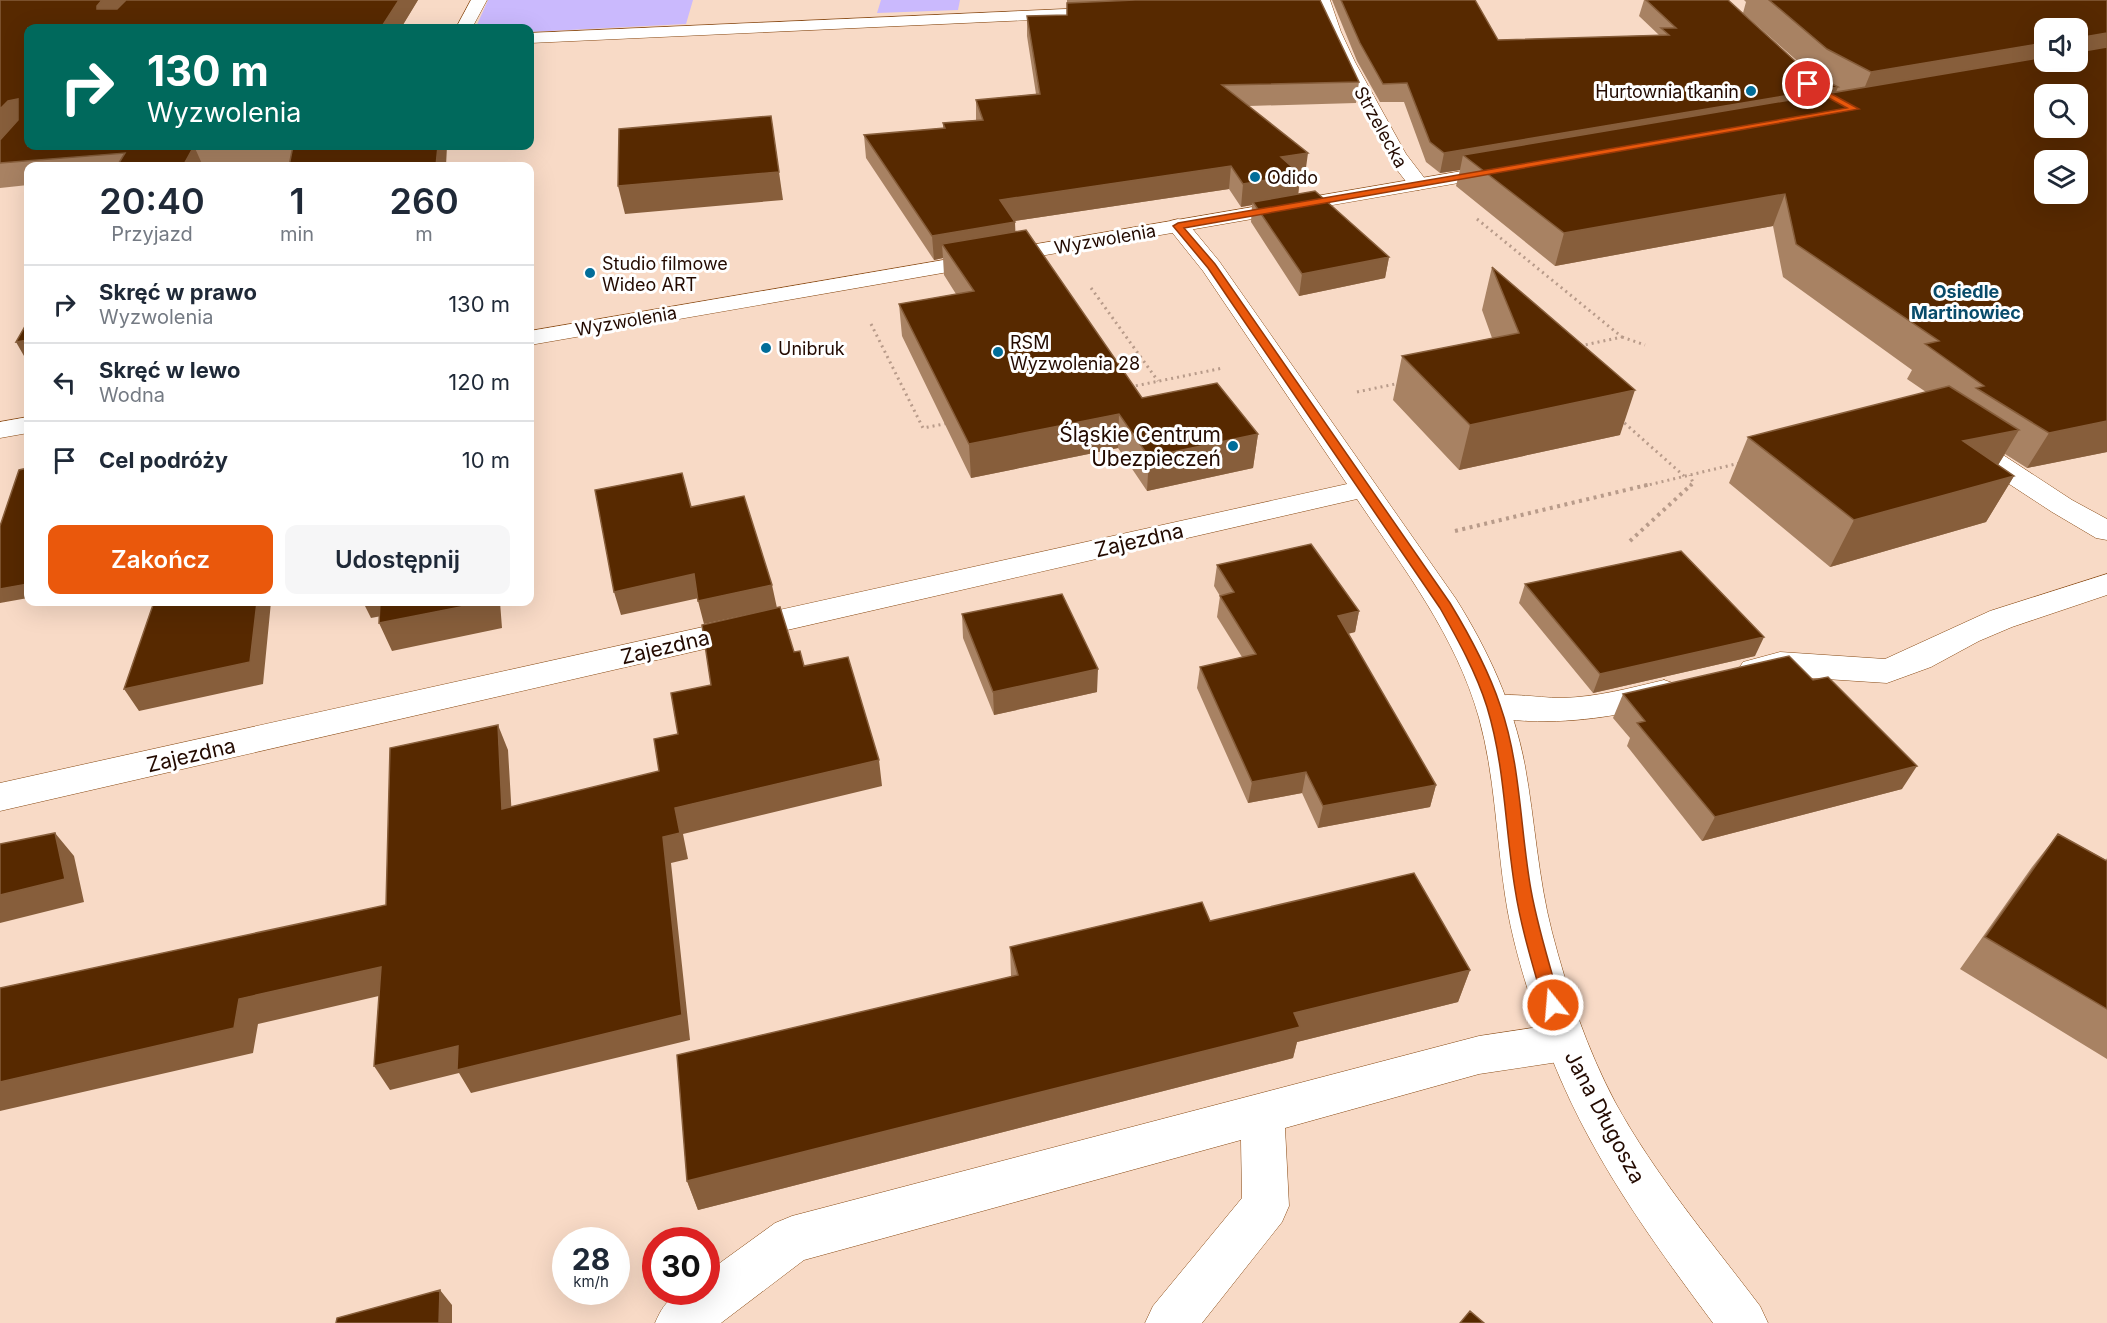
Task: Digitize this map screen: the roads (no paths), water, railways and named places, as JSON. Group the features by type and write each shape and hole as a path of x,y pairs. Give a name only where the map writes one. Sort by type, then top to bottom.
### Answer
{"street":[{"path":"466,24 479,0"},
{"name":"Strzelecka","path":"1319,4 1354,79 1405,171 1418,184"},
{"path":"534,38 1134,11"},
{"name":"Wyzwolenia","path":"534,337 1524,166"},
{"name":"Jana Długosza","path":"1178,226 1211,266 1274,357 1402,544 1460,631 1475,658 1494,707 1511,788 1521,878 1531,928 1565,1042 1613,1142 1643,1188 1743,1323"},
{"path":"0,430 24,426"},
{"path":"1944,430 2062,506 2107,531"},
{"name":"Zajezdna","path":"0,797 1364,489"},
{"path":"1724,678 1780,664 1887,671 1918,659 1968,633 2107,584"},
{"path":"1494,707 1561,711 1599,707 1690,686"},
{"path":"680,1323 792,1240 1479,1055 1565,1042"},
{"path":"1170,1323 1266,1206 1262,1114"}],"place":[{"name":"Hurtownia tkanin","path":"1751,91"},
{"name":"Odido","path":"1255,177"},
{"name":"Studio filmowe Wideo ART","path":"590,273"},
{"name":"Unibruk","path":"766,348"},
{"name":"RSM Wyzwolenia 28","path":"998,352"},
{"name":"Śląskie Centrum Ubezpieczeń","path":"1233,446"}],"district":[{"name":"Osiedle Martinowiec","path":"1966,301"}]}
